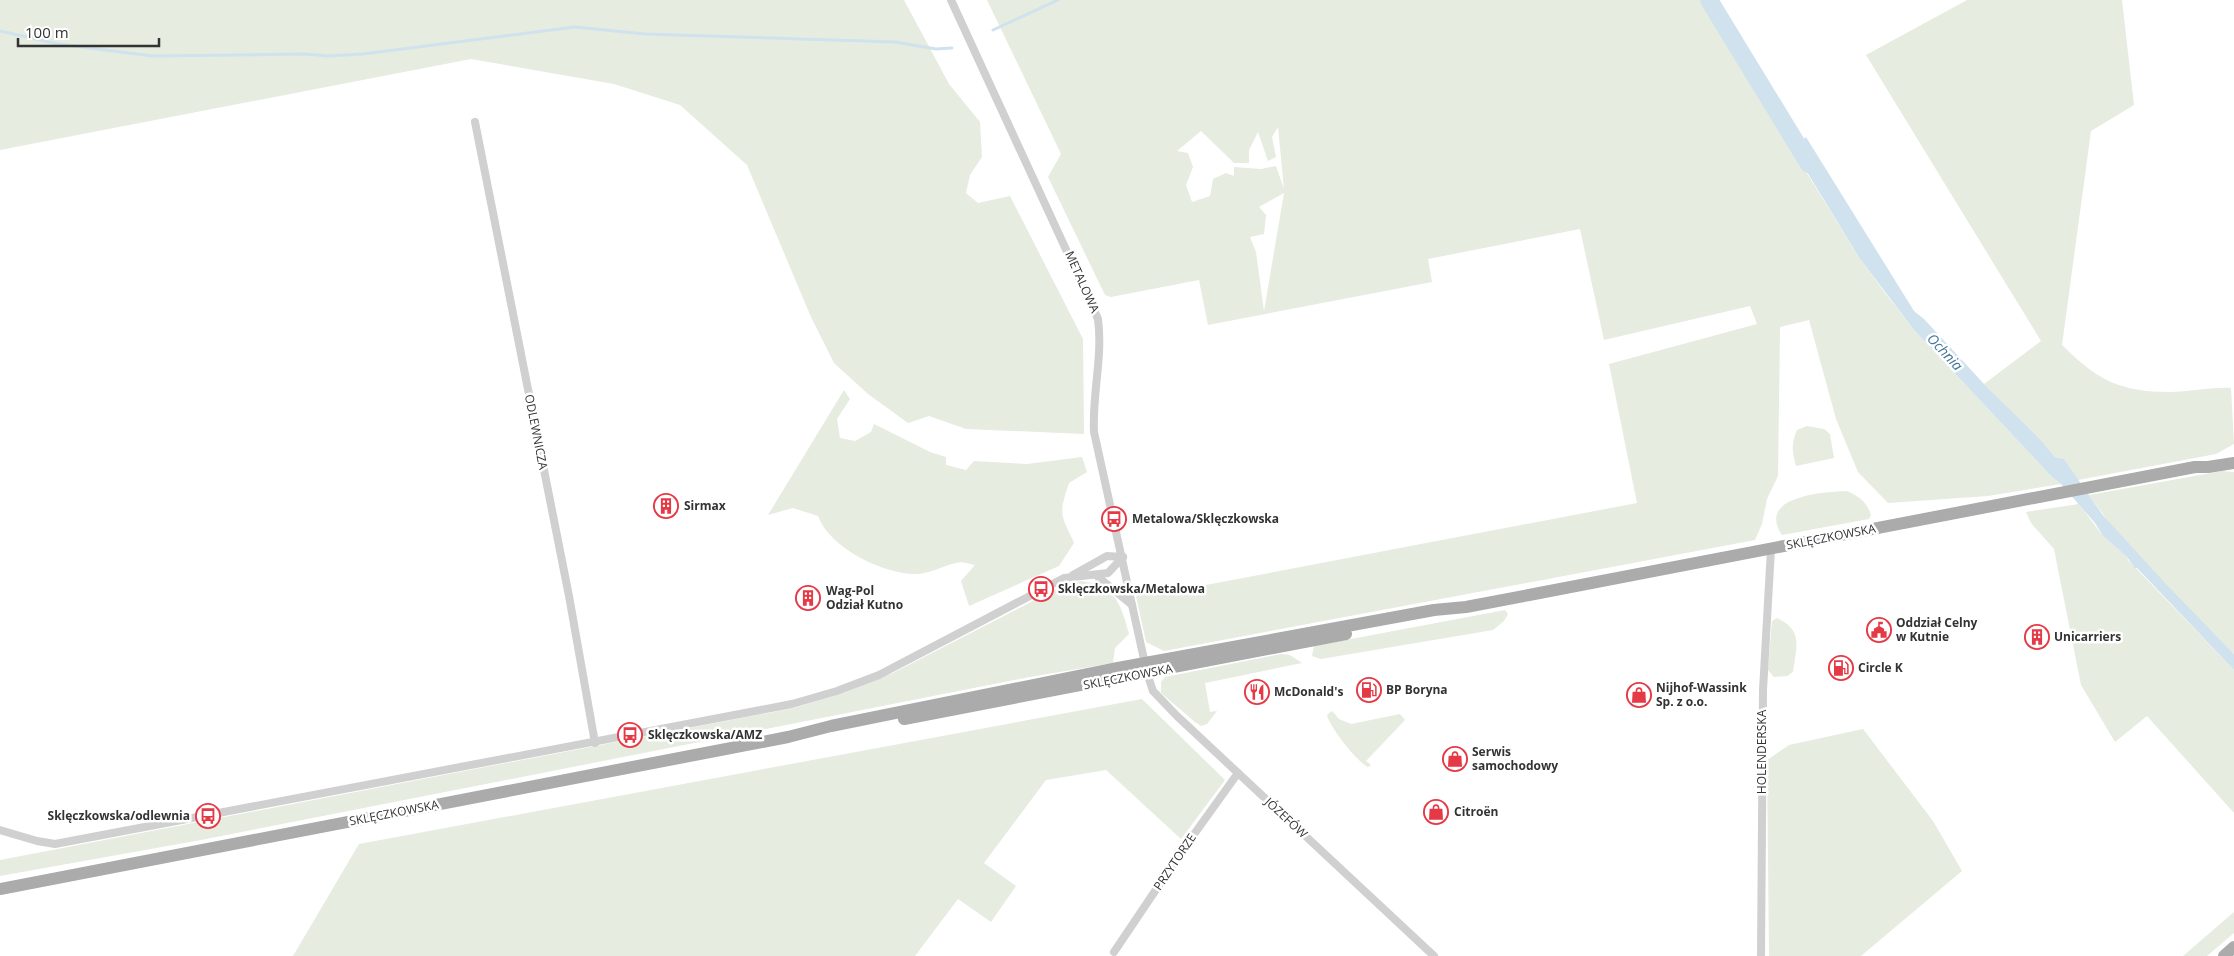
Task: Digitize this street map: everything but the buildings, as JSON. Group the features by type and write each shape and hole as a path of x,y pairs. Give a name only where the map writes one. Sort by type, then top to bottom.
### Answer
{"main road":[{"name":"SKLĘCZKOWSKA","path":"0,888 788,737 833,732 1434,610 1466,607 2120,482 2195,467 2234,456"},
{"name":"SKLĘCZKOWSKA","path":"2195,467 2208,468 2234,462"},
{"path":"2224,956 2234,947"}],"street":[{"name":"METALOWA","path":"951,0 1098,319 1101,338 1092,412 1094,432 1146,668"},
{"name":"ODLEWNICZA","path":"474,122 569,596 595,743"},
{"name":"HOLENDERSKA","path":"1762,956 1763,690 1771,548"},
{"path":"0,830 37,841 55,844 595,743 792,704 837,691 880,675 1107,556 1123,557"},
{"path":"1071,576 1098,576 1108,573 1123,557"},
{"path":"1098,576 1132,605"},
{"name":"JÓZEFÓW","path":"1146,668 1153,691 1434,956"},
{"name":"PRZYTORZE","path":"1114,952 1182,851 1238,773"}],"shaded area":[{"path":"0,0 904,0 949,84 980,122 982,157 970,175 966,193 978,203 1010,196 1083,339 1084,434 966,429 929,416 908,423 868,394 834,363 811,317 747,165 680,105 614,84 471,59 0,150"},
{"path":"987,0 1703,0 1726,34 1747,76 1860,259 1885,293 1914,330 2052,477 2061,484 1988,496 1888,503 1858,472 1836,419 1809,320 1780,327 1778,476 1767,499 1762,524 1755,540 1164,651 1146,642 1136,596 1160,590 1169,592 1637,503 1609,364 1757,324 1750,306 1604,340 1580,229 1428,259 1432,282 1208,325 1199,280 1111,297 1105,295 1048,177 1061,154","holes":["1278,127 1284,189 1276,166 1261,169 1234,167 1234,176 1226,173 1213,179 1210,196 1192,202 1186,185 1193,167 1188,153 1177,151 1201,131 1234,163 1249,163 1249,150 1258,132 1268,161 1276,157 1272,137","1284,193 1264,311 1256,252 1250,237 1264,234 1266,215 1259,207"]},
{"path":"1967,0 2122,0 2134,105 2091,131 2062,345 2098,375 2110,382 2137,390 2170,392 2231,388 2234,444 2216,454 2078,480 2064,459 2055,457 2039,438 1984,384 2041,341 1866,55"},
{"path":"844,390 850,399 837,419 840,438 855,441 871,432 874,424 930,452 946,457 946,465 966,470 974,461 1027,464 1082,457 1087,472 1069,483 1062,509 1064,520 1074,543 1059,566 969,606 961,581 975,565 958,562 926,573 902,573 858,557 833,538 818,516 793,508 768,515"},
{"path":"1807,426 1824,429 1830,434 1834,458 1796,466 1793,452 1794,440 1797,430"},
{"path":"2222,471 2234,472 2234,654 2158,578 2122,538 2089,495"},
{"path":"1847,491 1865,503 1871,515 1869,519 1782,535 1776,522 1778,512 1785,504 1809,495"},
{"path":"2079,504 2103,536 2127,557 2234,670 2234,813 2147,716 2115,742 2081,685 2054,549 2031,523 2026,512"},
{"path":"1081,581 1092,583 1109,592 1115,598 1123,614 1129,634 1115,648 1113,663 1030,677 201,840 0,876 0,860 794,708 844,693 893,673 1060,587"},
{"path":"1505,610 1508,614 1504,621 1493,630 1321,659 1312,656 1314,646"},
{"path":"1777,618 1786,623 1795,634 1796,648 1793,672 1787,676 1774,677 1768,670 1772,621"},
{"path":"1281,654 1290,655 1302,663 1205,683 1210,712 1217,711 1207,724 1201,726 1161,693 1161,682 1165,677"},
{"path":"1142,699 1225,780 1181,839 1106,770 1046,780 984,863 1016,886 991,922 958,899 915,956 293,956 359,844"},
{"path":"1332,711 1339,719 1351,724 1400,714 1405,720 1366,761 1371,765 1368,767 1363,764 1338,735 1327,715"},
{"path":"1863,729 1933,821 1962,871 1861,956 1769,956 1767,760 1789,745"},
{"path":"2234,912 2234,933 2207,956 2183,956"}],"water":[{"path":"1806,137 1914,311 1924,319 1984,384 2039,438 2055,457 2064,459 2102,514 2164,582 2234,654 2234,670 2135,568 2127,557 2103,536 2095,523 2061,484 2052,477 1914,330 1860,259 1793,149"}],"waterway":[{"path":"993,30 1058,0"},
{"name":"Ochnia","path":"1709,0 1809,164"},
{"path":"0,31 58,44 153,56 305,54 328,56 363,54 575,27 645,34 895,42 936,49 952,48"}],"place":[{"name":"Sirmax","path":"666,506"},
{"name":"Metalowa/Sklęczkowska","path":"1114,519"},
{"name":"Sklęczkowska/Metalowa","path":"1041,589"},
{"name":"Wag-Pol Odział Kutno","path":"808,598"},
{"name":"Oddział Celny w Kutnie","path":"1879,630"},
{"name":"Unicarriers","path":"2037,637"},
{"name":"Circle K","path":"1841,668"},
{"name":"BP Boryna","path":"1369,690"},
{"name":"McDonald's","path":"1257,692"},
{"name":"Nijhof-Wassink Sp. z o.o.","path":"1639,695"},
{"name":"Sklęczkowska/AMZ","path":"630,735"},
{"name":"Serwis samochodowy","path":"1455,759"},
{"name":"Citroën","path":"1436,812"},
{"name":"Sklęczkowska/odlewnia","path":"208,816"}]}
